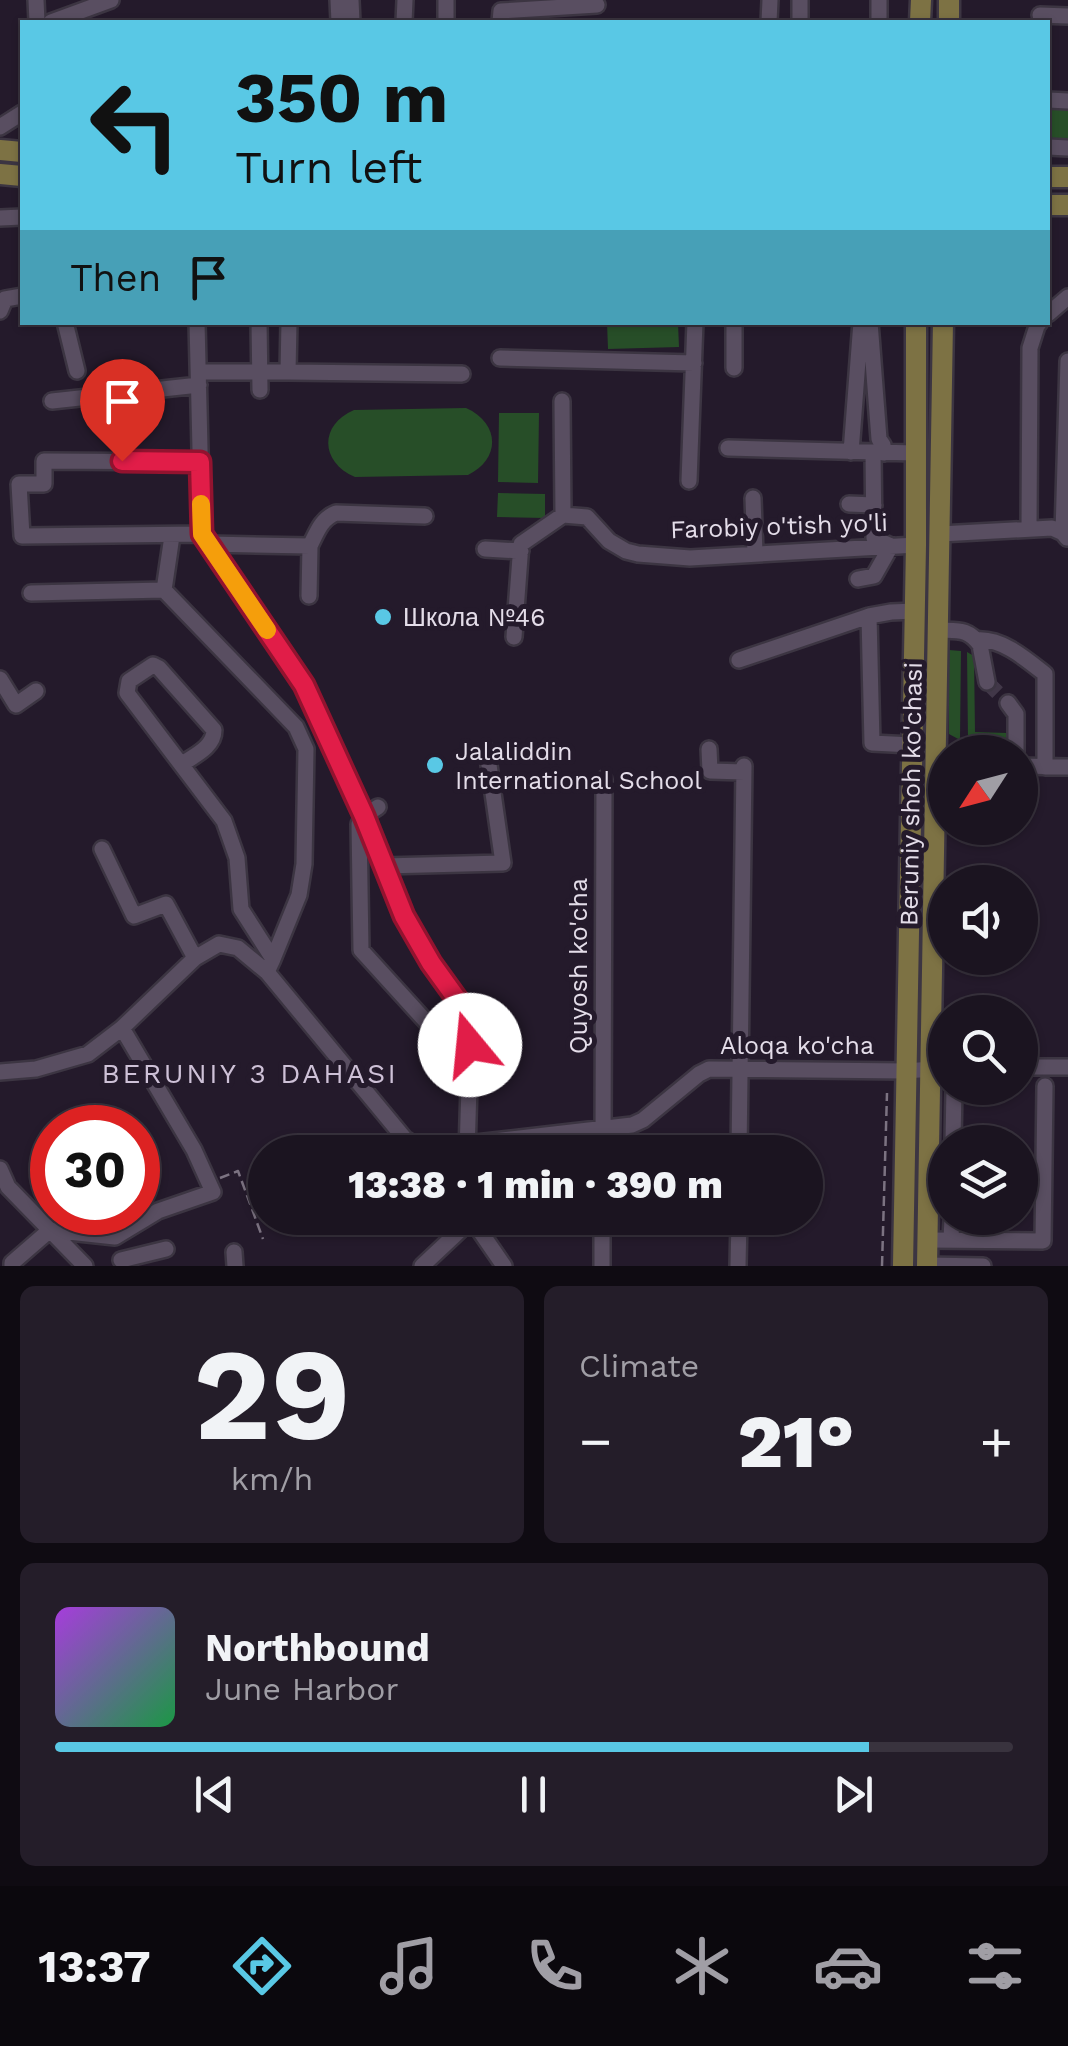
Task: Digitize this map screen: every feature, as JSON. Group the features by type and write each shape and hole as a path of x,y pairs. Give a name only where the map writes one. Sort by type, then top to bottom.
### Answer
{"main road":[{"name":"Beruniy shoh ko'chasi","path":"903,1266 916,546 916,325"},
{"name":"Beruniy shoh ko'chasi","path":"940,735 943,325"},
{"name":"Beruniy shoh ko'chasi","path":"938,995 939,845"},
{"name":"Beruniy shoh ko'chasi","path":"927,1266 936,1105"}],"street":[{"path":"56,20 110,0"},
{"path":"500,20 500,10 598,9"},
{"path":"1040,15 1068,16"},
{"path":"0,311 5,299 20,296"},
{"path":"66,325 76,371"},
{"path":"198,325 205,539 304,685 371,812 384,866 404,916 431,963 472,1020 468,1135"},
{"path":"259,325 260,390"},
{"path":"288,325 288,372"},
{"path":"688,482 695,325"},
{"path":"734,325 734,368"},
{"path":"851,452 861,325"},
{"path":"858,579 874,576 892,546 874,538 878,452 883,445 879,439 870,325"},
{"path":"1029,528 1030,348 1037,325"},
{"path":"500,358 694,362"},
{"path":"1065,536 1068,361"},
{"path":"52,401 259,372 462,374"},
{"path":"514,637 524,540 563,515 562,400"},
{"path":"728,448 915,453"},
{"path":"200,462 44,461 44,484 19,484 22,536 172,536 310,546"},
{"path":"753,498 755,553"},
{"path":"849,504 874,504"},
{"name":"Farobiy o'tish yo'li","path":"563,515 587,517 609,541 638,554 690,558 916,546"},
{"path":"309,596 310,546 327,516 425,516"},
{"path":"940,534 1052,528 1065,536"},
{"path":"164,590 172,536"},
{"path":"485,549 521,551"},
{"path":"31,593 164,590 296,726 307,757 304,864 300,895 270,966"},
{"path":"739,660 869,616 915,611"},
{"path":"869,616 872,743 912,738 928,753"},
{"path":"938,630 966,631 977,640 988,682"},
{"path":"977,640 1002,644 1045,674 1044,766"},
{"path":"182,764 209,744 214,730 153,665 128,681 127,693 228,830 237,858 239,902 270,966 403,1135"},
{"path":"0,679 16,705 36,692"},
{"path":"1008,703 1016,714 1016,735"},
{"path":"709,749 710,771 744,769 740,1135"},
{"path":"384,866 503,863 487,751"},
{"path":"1038,766 1068,767"},
{"path":"911,792 928,776"},
{"name":"Quyosh ko'cha","path":"603,1135 604,779"},
{"path":"371,812 359,824 361,950 470,1070"},
{"path":"102,849 134,916 166,904 196,958"},
{"path":"252,928 287,928"},
{"path":"0,1072 36,1069 88,1054 122,1028 196,958 219,944 238,948 270,966"},
{"path":"96,1235 114,1237 158,1211 214,1192 194,1150 122,1028"},
{"path":"1038,1067 1068,1067"},
{"name":"Aloqa ko'cha","path":"551,1135 632,1125 709,1069 928,1069"},
{"path":"928,1240 1043,1241 1044,1086"},
{"path":"0,1170 8,1187 30,1210"},
{"path":"12,1266 44,1235"},
{"path":"55,1235 85,1266"},
{"path":"422,1266 454,1235"},
{"path":"482,1235 504,1266"},
{"path":"602,1235 602,1266"},
{"path":"738,1266 739,1235"},
{"path":"953,1235 956,1266"},
{"path":"114,1237 121,1263 166,1248"},
{"path":"927,1266 983,1266"}],"path":[{"path":"882,1266 887,1093"},
{"path":"210,1183 238,1171 263,1239"}],"green space":[{"path":"1050,105 1068,105 1068,140 1050,139"},
{"path":"607,325 678,325 679,347 608,349"},
{"path":"466,408 485,423 492,441 486,460 468,475 355,477 343,470 330,453 328,444 334,425 354,410"},
{"path":"499,413 539,413 538,483 498,482"},
{"path":"498,493 545,494 545,518 497,517"},
{"path":"949,650 961,651 960,735 949,734"},
{"path":"967,652 974,656 975,732 1007,733 968,735"}],"tunnel":[{"path":"987,682 1008,703"}],"slow traffic":[{"path":"201,504 202,534 267,630"}],"place":[{"name":"Школа №46","path":"383,617"},
{"name":"Jalaliddin International School","path":"435,765"}],"district":[{"name":"BERUNIY 3 DAHASI","path":"250,1073"}],"route":[{"path":"122,461 200,462 202,534 304,685 364,816 404,916 431,963 472,1020 470,1045"}]}
